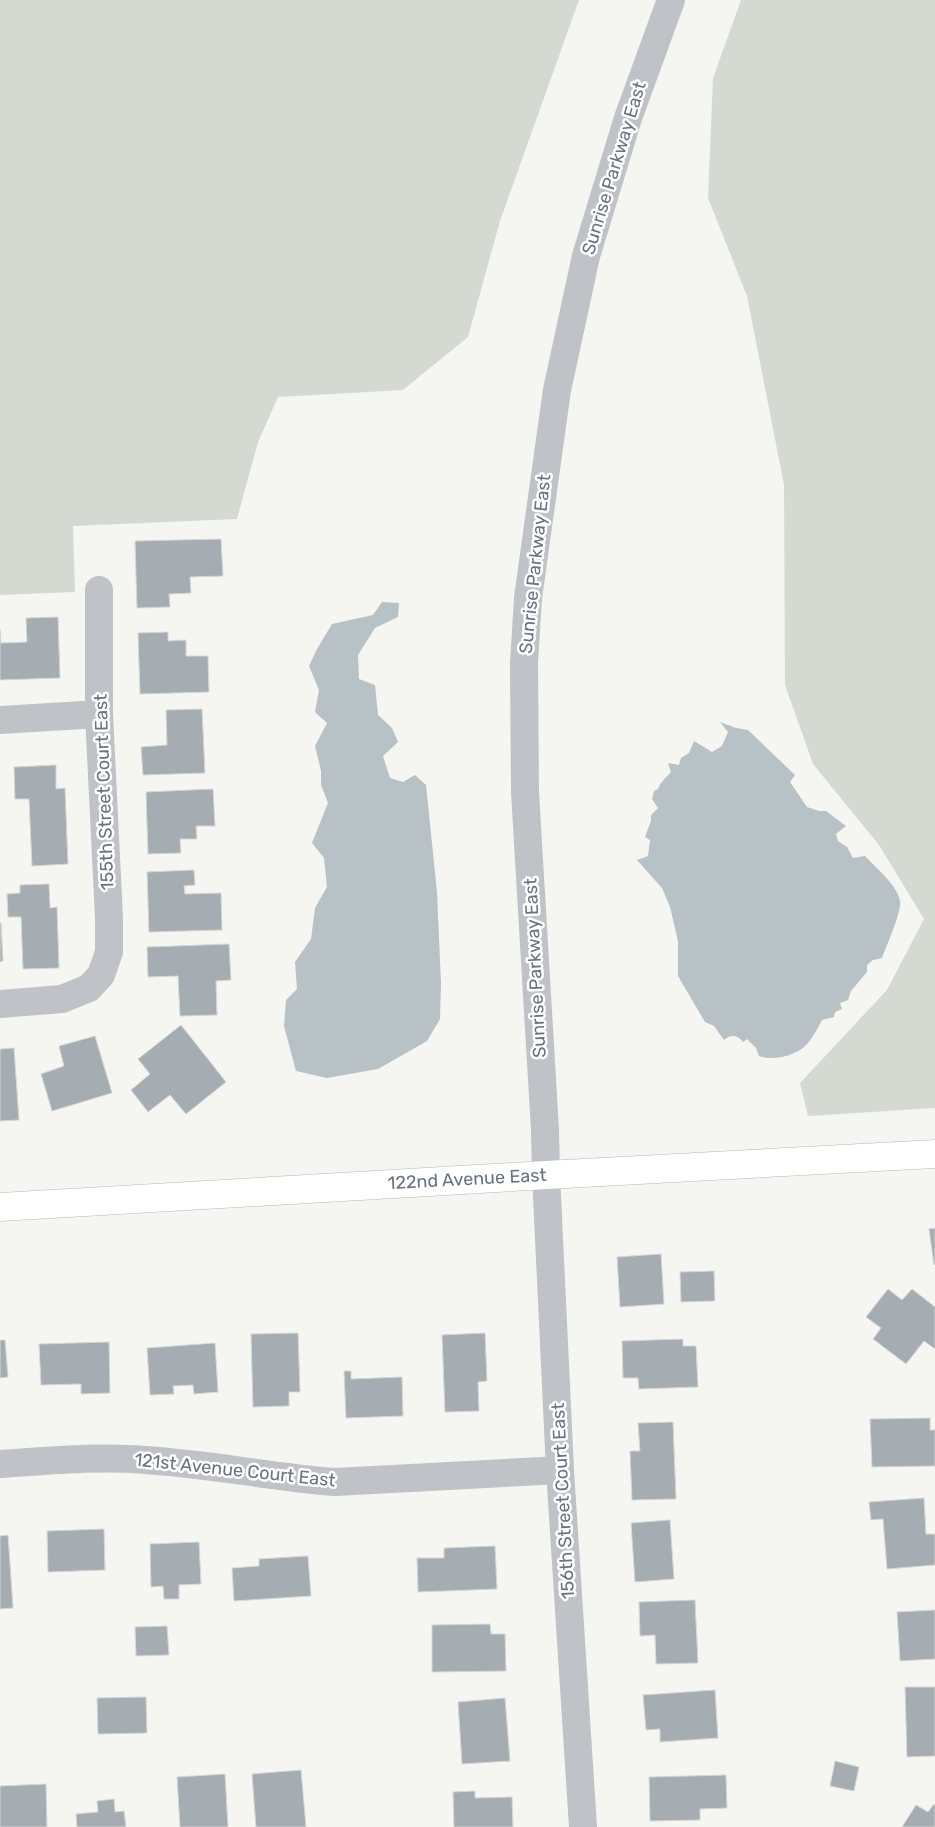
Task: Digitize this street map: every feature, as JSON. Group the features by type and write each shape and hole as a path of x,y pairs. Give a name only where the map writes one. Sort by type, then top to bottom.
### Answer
{"main road":[{"name":"122nd Avenue East","path":"0,1207 546,1174 935,1154"}],"street":[{"name":"Sunrise Parkway East","path":"546,1174 525,792 524,663 528,598 557,390 586,256 628,118 670,0"},
{"name":"155th Street Court East","path":"0,1004 62,999 89,988 101,975 109,952 99,714 99,590"},
{"path":"0,720 99,714"},
{"name":"156th Street Court East","path":"546,1174 560,1470 583,1827"},
{"name":"121st Avenue Court East","path":"0,1464 87,1459 143,1460 188,1463 302,1480 335,1482 560,1470"}],"shaded area":[{"path":"0,0 579,0 500,221 468,337 403,390 278,397 258,442 237,519 73,526 75,592 0,595"},
{"path":"741,0 935,0 935,1108 808,1116 800,1083 887,990 924,919 879,845 813,764 785,685 784,485 747,296 708,198 713,78"},
{"path":"382,602 399,603 398,617 375,628 358,655 359,679 375,685 378,715 392,728 398,742 383,756 390,778 403,782 415,775 426,785 437,892 441,984 440,1019 427,1041 378,1069 327,1078 296,1071 284,1026 286,1000 297,989 295,962 311,939 315,908 327,887 324,858 312,843 328,803 321,785 321,771 315,746 327,723 315,712 319,690 309,666 332,624 373,615"},
{"path":"720,722 748,730 795,775 790,782 807,807 826,811 846,826 836,834 838,841 847,847 853,858 865,856 892,884 900,901 896,921 882,958 873,960 867,965 867,972 851,991 848,1000 840,1003 842,1009 835,1012 834,1017 822,1020 807,1044 795,1053 783,1057 770,1058 759,1056 756,1048 747,1039 743,1042 734,1036 724,1040 714,1026 705,1022 678,976 678,941 670,907 662,888 637,860 648,856 650,840 645,837 651,821 651,815 658,808 652,799 654,791 658,789 671,772 668,763 679,765 681,758 689,753 694,741 712,752 722,746 728,732"}],"building":[{"path":"221,539 223,576 190,577 191,593 169,594 170,607 137,608 135,541"},
{"path":"58,617 60,678 0,680 0,629 1,643 27,642 26,618"},
{"path":"168,632 168,641 186,640 186,656 208,656 209,692 140,694 138,633"},
{"path":"202,709 205,773 143,775 141,747 167,745 166,710"},
{"path":"56,765 56,789 65,788 68,864 32,866 29,799 15,799 14,767"},
{"path":"213,789 215,826 196,826 197,839 180,839 181,853 148,854 146,792"},
{"path":"194,870 195,885 184,886 185,894 221,893 222,930 149,932 147,872"},
{"path":"49,884 50,908 57,907 59,968 23,969 21,917 8,917 7,894 20,893 20,885"},
{"path":"0,923 3,961 0,962"},
{"path":"229,944 231,980 216,981 217,1015 180,1016 178,976 148,977 147,947"},
{"path":"181,1025 226,1082 186,1114 170,1095 148,1112 131,1090 150,1074 138,1059"},
{"path":"95,1036 112,1093 52,1111 41,1074 64,1066 59,1046"},
{"path":"14,1048 19,1120 0,1121 0,1049"},
{"path":"935,1228 935,1264 934,1265 929,1229"},
{"path":"661,1254 664,1304 620,1307 617,1257"},
{"path":"714,1271 715,1301 681,1302 680,1272"},
{"path":"888,1289 902,1300 912,1289 935,1307 935,1349 924,1341 906,1364 873,1339 881,1328 866,1317"},
{"path":"298,1333 300,1392 289,1392 289,1406 253,1407 251,1334"},
{"path":"485,1333 487,1381 478,1382 479,1411 445,1412 442,1335"},
{"path":"683,1339 683,1346 696,1346 698,1387 639,1389 638,1378 623,1378 622,1341"},
{"path":"0,1340 5,1340 8,1377 0,1378"},
{"path":"109,1342 110,1393 81,1394 81,1384 41,1385 39,1344"},
{"path":"215,1343 218,1392 194,1394 193,1385 173,1386 174,1394 150,1395 147,1348"},
{"path":"344,1371 351,1371 351,1379 402,1377 403,1416 346,1418"},
{"path":"930,1418 930,1430 935,1430 935,1466 872,1467 870,1419"},
{"path":"673,1422 676,1499 632,1500 630,1451 640,1451 638,1423"},
{"path":"924,1498 926,1534 935,1534 935,1565 887,1569 883,1519 871,1520 869,1502"},
{"path":"670,1520 674,1579 635,1582 631,1523"},
{"path":"104,1529 105,1570 48,1572 47,1531"},
{"path":"8,1535 13,1608 0,1609 0,1536"},
{"path":"199,1542 201,1584 179,1585 179,1599 164,1599 163,1586 151,1587 150,1544"},
{"path":"495,1546 497,1589 418,1592 417,1558 444,1558 444,1548"},
{"path":"308,1556 311,1596 234,1601 232,1568 259,1566 259,1559"},
{"path":"695,1600 698,1663 656,1664 655,1635 640,1636 639,1602"},
{"path":"935,1610 935,1659 900,1661 897,1612"},
{"path":"490,1624 491,1634 505,1634 506,1671 432,1672 432,1625"},
{"path":"167,1626 169,1655 136,1656 135,1627"},
{"path":"905,1687 935,1687 935,1756 907,1757"},
{"path":"715,1690 718,1738 660,1742 660,1729 646,1730 643,1695"},
{"path":"146,1697 147,1733 98,1734 97,1698"},
{"path":"505,1698 510,1761 462,1764 458,1702"},
{"path":"835,1761 859,1767 854,1791 830,1786"},
{"path":"301,1770 306,1827 256,1827 252,1774"},
{"path":"225,1774 228,1827 180,1827 177,1777"},
{"path":"726,1775 727,1808 700,1809 700,1820 650,1821 649,1777"},
{"path":"46,1784 47,1827 0,1827 0,1786"},
{"path":"475,1791 475,1798 512,1797 513,1827 454,1827 453,1792"},
{"path":"114,1799 115,1812 124,1811 126,1827 77,1827 76,1814 98,1812 97,1801"},
{"path":"934,1804 935,1827 902,1827 916,1805 928,1812"}]}
